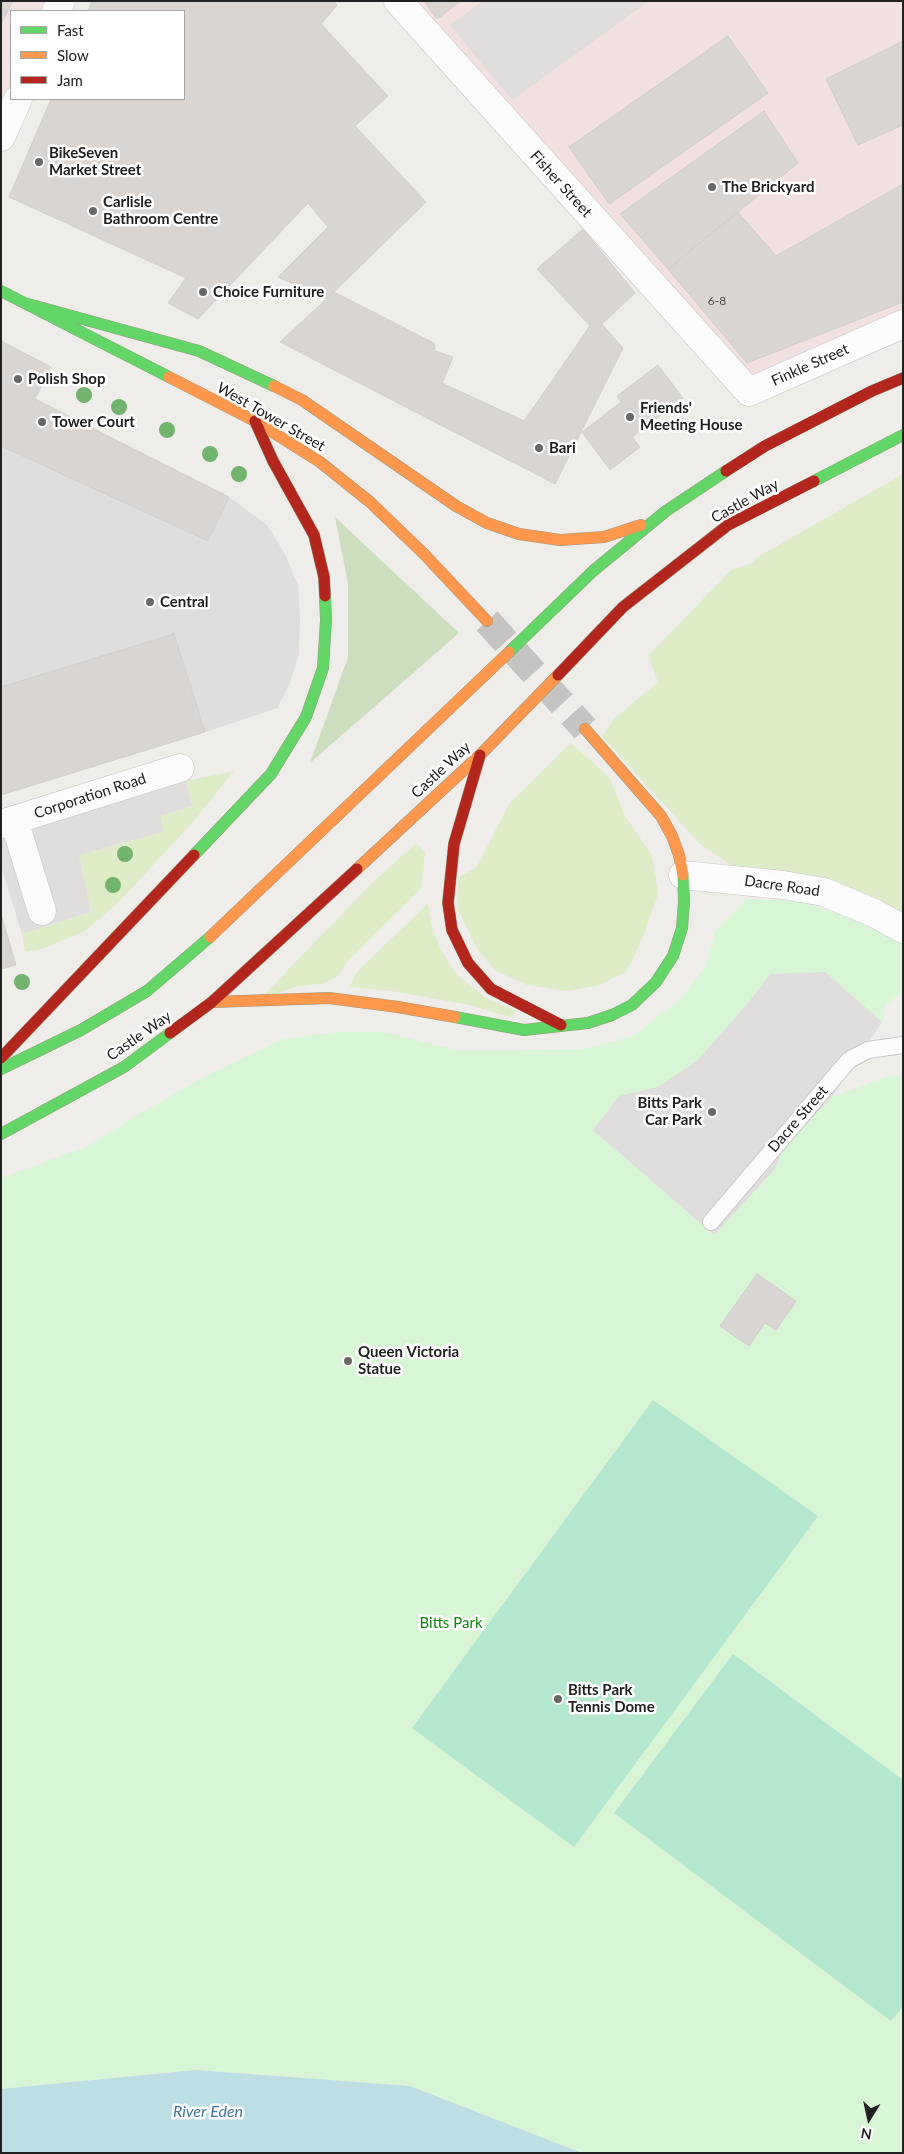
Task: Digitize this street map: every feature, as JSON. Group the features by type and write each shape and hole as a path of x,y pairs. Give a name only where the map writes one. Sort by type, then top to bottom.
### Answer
{"main road":[{"name":"West Tower Street","path":"1,291 255,422 320,462 370,502 424,554 487,621"},
{"path":"28,304 199,351 302,400 456,506 487,524 519,534 560,540 604,537 632,529 666,512"},
{"path":"1,1069 81,1030 147,991 210,938 593,571 666,512 765,446 872,391 903,378"},
{"path":"1,1058 271,774 306,717 323,668 326,620 324,578 314,535 273,461 255,422"},
{"name":"Castle Way","path":"1,1134 124,1067 212,1002 480,755 623,606 728,525 903,435"},
{"path":"212,1002 330,998 398,1007 524,1030 588,1023 612,1015 632,1005 656,982 673,956 682,928 684,902 680,855 661,816 585,730"},
{"path":"480,755 454,844 448,903 452,930 468,963 491,989 561,1025"}],"street":[{"name":"Fisher Street","path":"398,1 725,367"},
{"path":"1,137 18,100"},
{"name":"Finkle Street","path":"725,367 749,392 903,324"},
{"name":"Corporation Road","path":"8,822 180,768"},
{"path":"8,822 42,911"},
{"name":"Dacre Road","path":"683,875 783,885 824,892 874,913 903,929"}],"lane":[{"name":"Dacre Street","path":"711,1222 849,1060 868,1050 903,1045"}],"shaded area":[{"path":"1,1 61,1 56,10 10,10 11,100 1,137"},
{"path":"398,1 903,1 903,316 752,379"},
{"path":"483,1 649,1 512,100 450,25"},
{"name":"Central","path":"1,446 208,541 229,497 267,525 285,554 298,585 300,618 299,654 289,686 277,708 205,732 174,634 1,687"},
{"path":"180,768 186,781 192,806 160,816 163,832 79,855 91,912 22,934 1,866 1,824"},
{"name":"Bitts Park Car Park","path":"825,972 882,1022 832,1097 784,1148 774,1170 714,1235 593,1130 619,1096 658,1087 697,1061 748,1003 770,974"}],"green space":[{"path":"903,474 903,917 734,867 700,844 602,736 614,719 658,682 648,656 731,570 755,562 754,559"},
{"path":"335,517 459,633 310,763 348,657 348,584"},
{"path":"571,743 610,778 625,816 652,855 658,894 643,937 627,971 597,986 565,991 527,985 496,971 477,949 458,910 458,877 476,868 509,804"},
{"path":"234,771 193,822 118,903 85,931 42,949 25,952 22,934 91,912 79,855 163,832 159,816 192,806 186,781"},
{"path":"416,843 425,852 421,889 346,963 338,976 325,983 295,987 259,1000 370,885"},
{"name":"Bitts Park","path":"746,899 798,901 849,917 903,945 903,994 898,995 885,1006 882,1022 825,973 770,974 748,1003 697,1061 658,1087 619,1096 593,1130 714,1235 774,1170 784,1148 832,1097 888,1076 903,1075 903,2153 582,2153 410,2086 196,2070 1,2089 1,1178 88,1146 137,1115 204,1077 283,1039 337,1032 383,1032 462,1051 583,1049 633,1036 679,1000 705,967 715,931"},
{"path":"428,903 432,927 440,948 456,974 486,998 516,1011 510,1017 469,1005 391,991 349,987 357,972"},
{"path":"653,1400 818,1516 574,1847 412,1728"},
{"path":"733,1654 903,1780 903,2006 891,2021 614,1813"}],"water":[{"name":"River Eden","path":"196,2070 410,2086 582,2153 1,2153 1,2089"}],"building":[{"path":"1,1 13,1 1,24"},
{"path":"92,1 334,1 337,5 321,24 388,96 355,126 426,202 325,299 278,277 328,227 308,203 198,319 168,303 186,278 9,197 51,100 185,100 185,10 88,10"},
{"path":"424,1 461,1 437,19"},
{"path":"728,36 768,93 609,204 569,147"},
{"path":"903,41 903,125 858,145 826,79"},
{"name":"The Brickyard","path":"764,111 798,163 668,269 620,214"},
{"path":"903,184 903,302 747,363 668,269 738,212 776,256"},
{"path":"583,229 635,293 602,324 623,348 555,484 280,342 334,292 434,343 435,351 453,357 442,383 524,421 590,326 537,269"},
{"name":"Tower Court","path":"1,341 51,367 35,399 229,497 208,541 1,446"},
{"name":"Friends' Meeting House","path":"658,365 683,398 632,437 640,447 610,470 582,432 621,402 617,396"},
{"path":"174,634 205,732 1,795 1,687"},
{"path":"1,914 16,965 1,969"},
{"path":"757,1274 796,1301 776,1330 765,1323 749,1346 720,1326"}],"tunnel":[{"path":"487,621 585,729"}],"traffic: fast":[{"path":"1,291 169,377"},
{"path":"28,304 199,351 274,386"},
{"path":"814,481 903,435"},
{"path":"509,652 593,571 666,511 726,471"},
{"path":"194,855 271,774 306,717 323,668 326,620 325,596"},
{"path":"455,1017 524,1030 588,1023 612,1015 632,1005 656,982 673,956 682,928 684,902 683,875"},
{"path":"1,1069 81,1030 147,991 210,937"},
{"path":"1,1134 124,1067 170,1033"}],"traffic: slow":[{"path":"169,377 255,421 320,462 370,502 424,554 487,621"},
{"path":"274,386 302,400 456,506 487,523 519,534 560,540 604,537 641,525"},
{"path":"210,937 509,652"},
{"path":"357,869 480,755 558,675"},
{"path":"585,729 661,816 672,836 679,855 683,875"},
{"path":"212,1002 329,998 455,1017"}],"traffic: jam":[{"path":"726,471 765,446 872,391 903,378"},
{"path":"255,421 273,461 314,535 324,577 325,596"},
{"path":"558,675 623,607 728,525 814,481"},
{"path":"480,755 454,844 448,903 452,930 468,963 491,989 561,1025"},
{"path":"1,1058 194,855"},
{"path":"170,1033 212,1002 357,869"}],"place":[{"name":"BikeSeven Market Street","path":"39,162"},
{"name":"The Brickyard","path":"712,187"},
{"name":"Carlisle Bathroom Centre","path":"93,211"},
{"name":"Choice Furniture","path":"203,292"},
{"name":"Polish Shop","path":"18,379"},
{"name":"Friends' Meeting House","path":"630,417"},
{"name":"Tower Court","path":"42,422"},
{"name":"Bari","path":"539,448"},
{"name":"Central","path":"150,602"},
{"name":"Bitts Park Car Park","path":"712,1112"},
{"name":"Queen Victoria Statue","path":"348,1361"},
{"name":"Bitts Park Tennis Dome","path":"558,1699"}]}
